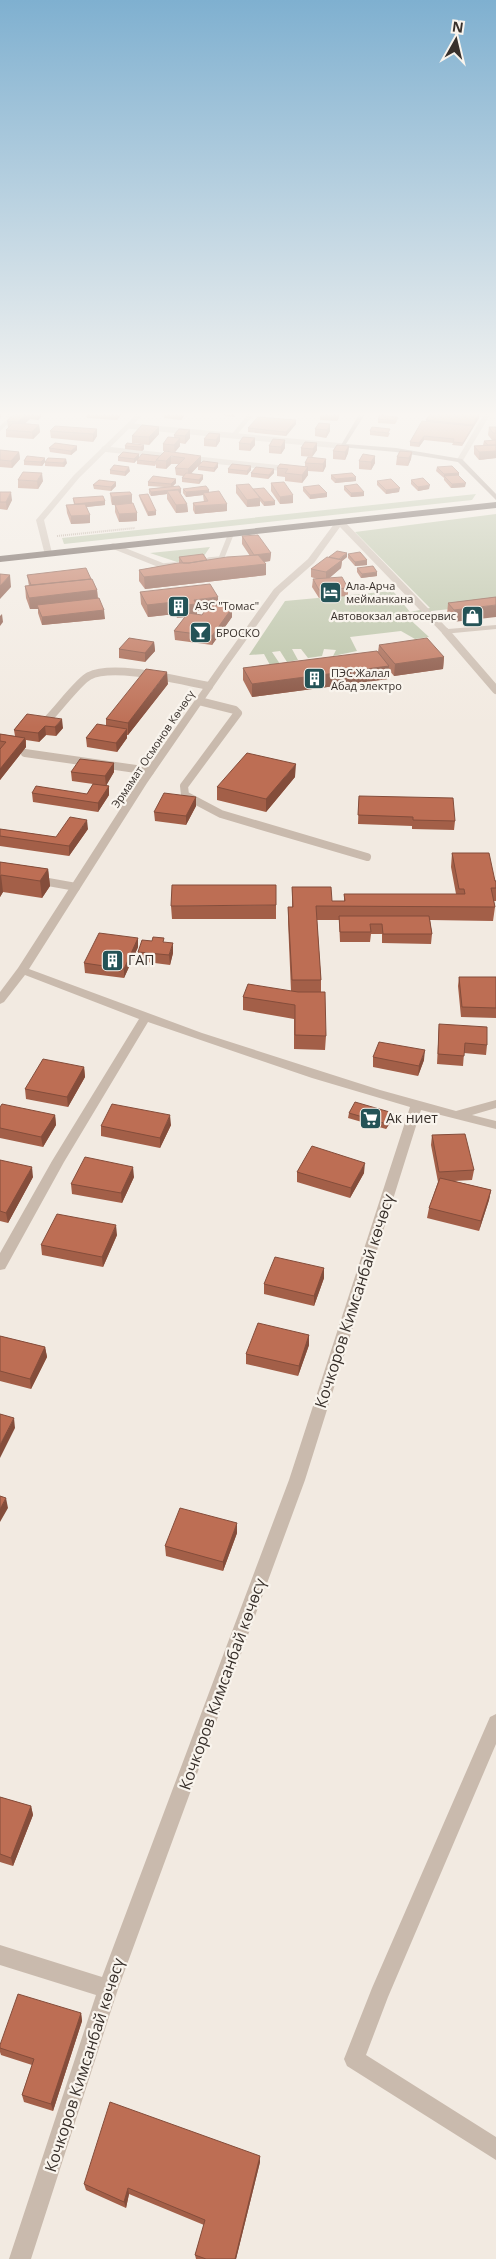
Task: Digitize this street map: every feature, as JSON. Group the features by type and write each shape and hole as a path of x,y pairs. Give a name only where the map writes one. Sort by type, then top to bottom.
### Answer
{"highway":[{"path":"0,559 391,516"}],"street":[{"path":"42,516 40,520 48,553"},
{"path":"340,522 446,632 496,627"},
{"name":"Эрмамат Осмонов Көчөсү","path":"0,1000 23,970 150,771 277,590 311,561 340,522"},
{"path":"23,970 145,1018 416,1107 496,1126"},
{"path":"0,1265 58,1161 145,1018"},
{"path":"454,1116 496,1104"},
{"name":"Кочкоров Кимсанбай көчөсү","path":"20,2259 108,1989 297,1480 416,1107"},
{"path":"496,1723 379,1995 354,2059 496,2148"},
{"path":"0,1955 108,1989"}],"lane":[{"path":"202,561 221,559 231,534"},
{"path":"113,546 163,566 182,564"},
{"path":"446,632 496,690"},
{"path":"49,718 88,676 96,672 134,674 209,686"},
{"path":"199,701 235,710 238,713 232,724 224,730 184,786 185,795 204,806 238,819 327,843 367,857"},
{"path":"25,754 150,771"},
{"path":"28,879 76,887"}],"green space":[{"path":"265,516 320,516 64,544 62,538"},
{"path":"477,516 496,516 496,604 404,614 429,637 415,639 401,631 350,637 357,651 333,656 336,650 324,649 322,656 308,658 301,649 292,649 298,660 287,662 280,651 272,652 280,664 270,665 264,654 249,655 285,601 393,591 410,612 430,608 355,532"},
{"path":"210,547 202,559 177,562 150,553"}],"building":[{"path":"258,535 271,553 254,555 242,536"},
{"path":"337,551 347,553 339,559 329,557"},
{"path":"360,552 367,560 355,562 348,554"},
{"path":"203,554 207,560 183,563 179,557"},
{"path":"258,555 266,564 144,577 139,570 178,563"},
{"path":"327,557 342,560 326,572 311,569"},
{"path":"373,566 377,572 362,574 357,568"},
{"path":"86,568 91,579 31,585 27,575"},
{"path":"0,574 10,575 0,586"},
{"path":"342,577 348,588 319,590 313,579"},
{"path":"92,579 97,590 29,598 25,586"},
{"path":"210,584 218,597 194,600 196,604 177,606 174,602 147,605 140,592"},
{"path":"496,597 496,605 454,610 448,603"},
{"path":"99,598 104,610 42,617 37,605"},
{"path":"209,605 232,608 212,636 174,631 188,613 202,615"},
{"path":"129,638 154,642 145,653 119,649"},
{"path":"427,638 444,657 395,664 379,645"},
{"path":"377,651 389,666 252,684 243,668"},
{"path":"146,669 167,672 128,723 106,719"},
{"path":"27,714 62,719 55,727 45,726 38,733 14,730"},
{"path":"97,724 127,729 116,743 86,738"},
{"path":"0,734 25,738 0,769 0,749 6,742 0,741"},
{"path":"247,753 296,764 266,799 217,787"},
{"path":"80,759 114,763 105,776 71,772"},
{"path":"93,784 109,786 98,803 32,793 36,786 87,794"},
{"path":"164,793 196,797 186,816 154,812"},
{"path":"359,796 453,798 455,821 413,820 413,817 358,815"},
{"path":"70,817 87,820 69,846 0,836 0,829 56,837"},
{"path":"452,853 489,853 496,881 496,888 491,888 495,907 316,906 321,980 292,980 288,907 293,907 292,887 331,887 332,901 345,901 344,894 465,894 464,889 459,889"},
{"path":"0,862 48,869 40,881 1,875 0,877"},
{"path":"172,885 276,885 276,905 171,906"},
{"path":"339,916 429,916 432,934 383,934 382,924 370,924 371,932 340,932"},
{"name":"ГАП","path":"99,933 138,938 124,969 84,963"},
{"path":"153,937 164,938 163,942 173,943 169,955 138,952 142,940 152,941"},
{"path":"459,977 496,977 496,1008 462,1007"},
{"path":"248,984 298,992 325,992 326,1036 295,1035 295,1005 243,997"},
{"path":"439,1024 487,1027 487,1045 465,1043 464,1056 438,1054"},
{"path":"379,1042 425,1050 419,1066 373,1057"},
{"path":"43,1059 84,1067 67,1097 25,1089"},
{"path":"355,1102 393,1113 387,1124 349,1113"},
{"path":"2,1104 55,1115 41,1137 0,1128 0,1107"},
{"path":"112,1104 170,1115 160,1138 101,1126"},
{"path":"465,1134 474,1170 439,1172 432,1135"},
{"path":"312,1146 365,1163 351,1188 297,1172"},
{"path":"85,1157 133,1167 121,1193 71,1184"},
{"path":"0,1160 32,1167 6,1213 0,1211"},
{"path":"440,1178 491,1190 481,1221 429,1208"},
{"path":"57,1214 116,1225 102,1257 41,1245"},
{"path":"275,1257 324,1268 314,1296 264,1284"},
{"path":"258,1323 309,1335 299,1366 246,1354"},
{"path":"0,1336 45,1347 30,1379 0,1371"},
{"path":"0,1414 14,1418 0,1445"},
{"path":"0,1496 6,1498 0,1509"},
{"path":"180,1508 237,1523 223,1562 165,1546"},
{"path":"0,1797 31,1806 11,1858 0,1854"},
{"path":"18,1994 81,2013 51,2104 22,2095 34,2059 0,2048"},
{"path":"110,2102 260,2156 235,2259 206,2259 195,2255 205,2220 128,2188 124,2202 84,2184"}],"place":[{"name":"Ала-Арча мейманкана","path":"330,592"},
{"name":"АЗС \"Томас\"","path":"179,606"},
{"name":"Автовокзал автосервис","path":"472,616"},
{"name":"БРОСКО","path":"200,633"},
{"name":"ПЭС Жалал Абад электро","path":"315,679"},
{"name":"ГАП","path":"112,960"},
{"name":"Ак ниет","path":"370,1118"}]}
